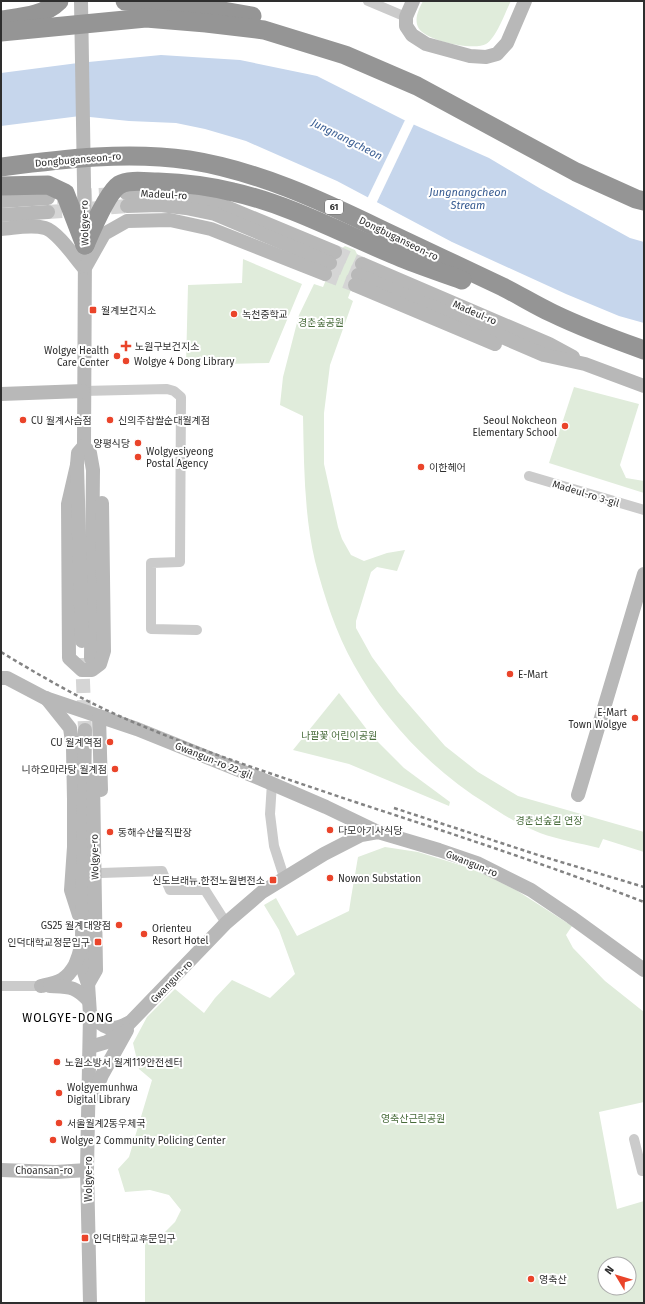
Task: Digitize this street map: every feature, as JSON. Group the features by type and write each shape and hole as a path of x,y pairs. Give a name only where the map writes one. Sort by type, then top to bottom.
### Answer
{"highway":[{"path":"1,20 25,17 46,11 59,1"},
{"path":"126,1 194,6 270,20 314,32 386,62 417,86"},
{"path":"1,32 146,18 206,22 264,30 346,55 417,86 576,172 644,201"},
{"name":"Dongbuganseon-ro","path":"1,167 72,158 136,156 188,160 273,181 313,197 504,288 552,313 591,330 644,350"},
{"path":"1,173 56,166 98,163 149,164 200,170 233,178 262,188 338,228 397,256 521,303 552,313"},
{"path":"85,245 105,204 115,189 122,184 136,182 191,185 235,192 276,204 357,237"},
{"path":"1,186 48,185 65,193 85,245"}],"main road":[{"name":"Wolgye-ro","path":"81,1 85,245 83,391 84,446 90,453 93,470 87,658 77,465 78,453 84,446"},
{"path":"413,1 406,17 406,26 412,35 426,44 470,56 486,57 497,54 507,43 525,1"},
{"name":"Madeul-ro","path":"84,268 104,234 127,222 170,220 211,229 330,263 212,201 176,193 154,192 127,200"},
{"path":"1,201 48,198"},
{"path":"1,215 48,212"},
{"path":"1,228 46,228 57,237 84,268"},
{"name":"Madeul-ro","path":"585,364 549,344 358,275 544,355 585,364 644,386"},
{"path":"1,394 83,391"},
{"path":"77,465 68,504 69,658 82,670 92,670 100,664 104,651 102,498 93,470"},
{"path":"578,795 644,574"},
{"path":"4,678 45,698 70,728 73,748 74,799 74,847 71,890 87,931"},
{"name":"Gwangun-ro 22-gil","path":"45,698 137,729 326,807 378,832"},
{"path":"92,730 99,716"},
{"path":"41,986 62,981 68,976 79,956 101,889 102,824 92,730 95,722 83,719 76,721 70,728"},
{"name":"Wolgye-ro","path":"90,1303 87,1170 90,1047 90,1008 88,984 96,970 87,931 92,730"},
{"name":"Gwangun-ro","path":"90,1047 107,1042 118,1035 226,923 262,892 284,877 324,854 361,835 378,832 477,863 531,890 644,970"},
{"path":"41,986 72,988 80,991 99,1023 106,1027 116,1028 130,1022"},
{"path":"89,1106 97,1086 130,1022"},
{"name":"Choansan-ro","path":"1,1170 56,1172 87,1170"}],"street":[{"path":"368,1 406,17"},
{"path":"83,391 167,389 174,391 181,397 180,562 151,563 151,629 197,630"},
{"name":"Madeul-ro 3-gil","path":"529,476 644,510"},
{"path":"272,784 270,814 274,846 284,877"},
{"name":"Wolgye-ro","path":"101,873 162,871 170,890 205,890 226,923"},
{"path":"1,986 41,986"},
{"path":"634,1139 642,1171 644,1171"}],"green space":[{"path":"423,1 511,1 494,36 490,41 480,46 471,46 439,40 429,37 422,32 418,27 417,20"},
{"path":"345,246 355,250 361,262 348,298 353,301 330,365 324,413 324,464 338,527 342,539 351,555 364,561 387,553 405,550 397,571 377,567 371,572 356,621 356,628 372,657 398,692 445,746 478,772 518,796 644,832 644,852 603,839 599,848 562,840 540,833 506,816 467,791 429,760 395,725 366,686 348,653 336,627 322,588 311,543 305,489 303,416 280,405 283,377 299,315 314,284 323,287 338,251"},
{"path":"243,259 302,284 269,363 186,365 188,285 242,283"},
{"path":"574,387 639,404 620,465 626,478 644,481 644,493 549,463"},
{"name":"나팔꽃 어린이공원","path":"339,693 371,735 404,768 450,802 449,806 349,764 293,750"},
{"name":"영축산근린공원","path":"385,847 418,852 476,870 516,890 572,926 566,935 573,948 605,981 644,1012 644,1102 599,1112 617,1209 644,1201 644,1303 145,1303 145,1235 159,1238 175,1222 181,1210 169,1195 150,1190 125,1192 118,1169 129,1157 152,1080 139,1069 133,1043 147,1017 175,989 204,1013 215,998 232,980 270,998 295,974 279,930 264,905 276,898 297,936 349,911 358,857"}],"water":[{"name":"Jungnangcheon Stream","path":"161,55 240,60 317,76 408,122 489,158 541,189 630,238 644,242 644,323 619,316 566,294 452,242 337,181 246,141 205,129 176,123 129,121 80,116 1,126 1,73 78,63"}],"pier":[{"path":"406,118 415,122 376,204 367,199"}],"tunnel":[{"path":"57,197 118,194"},
{"path":"48,212 127,206"},
{"path":"335,252 362,264"},
{"path":"330,263 358,275"},
{"path":"325,274 355,285"},
{"path":"82,658 85,730"}],"railway":[{"path":"1,652 87,701 175,739 263,771 535,862 644,902"},
{"path":"394,808 541,856 644,887"}],"place":[{"name":"월계보건지소","path":"93,310"},
{"name":"녹천중학교","path":"234,314"},
{"name":"노원구보건지소","path":"126,346"},
{"name":"Wolgye Health Care Center","path":"117,356"},
{"name":"Wolgye 4 Dong Library","path":"126,361"},
{"name":"CU 월계사슴점","path":"23,420"},
{"name":"신의주찹쌀순대월계점","path":"110,420"},
{"name":"Seoul Nokcheon Elementary School","path":"565,426"},
{"name":"양평식당","path":"138,443"},
{"name":"Wolgyesiyeong Postal Agency","path":"138,457"},
{"name":"이한헤어","path":"421,467"},
{"name":"E-Mart","path":"510,674"},
{"name":"E-Mart Town Wolgye","path":"635,718"},
{"name":"CU 월계역점","path":"110,742"},
{"name":"니하오마라탕 월계점","path":"115,769"},
{"name":"다모아기사식당","path":"330,830"},
{"name":"동해수산물직판장","path":"110,832"},
{"name":"Nowon Substation","path":"330,878"},
{"name":"신도브래뉴.한전노원변전소","path":"273,880"},
{"name":"GS25 월계대양점","path":"119,925"},
{"name":"Orienteu Resort Hotel","path":"144,934"},
{"name":"인덕대학교정문입구","path":"98,942"},
{"name":"노원소방서 월계119안전센터","path":"57,1062"},
{"name":"Wolgyemunhwa Digital Library","path":"59,1093"},
{"name":"서울월계2동우체국","path":"59,1123"},
{"name":"Wolgye 2 Community Policing Center","path":"53,1140"},
{"name":"인덕대학교후문입구","path":"85,1238"},
{"name":"영축산","path":"531,1279"}],"district":[{"name":"WOLGYE-DONG","path":"68,1018"}],"water label":[{"name":"Jungnangcheon","path":"347,139"}],"park label":[{"name":"경춘숲공원","path":"321,322"},
{"name":"경춘선숲길 연장","path":"549,820"}]}
